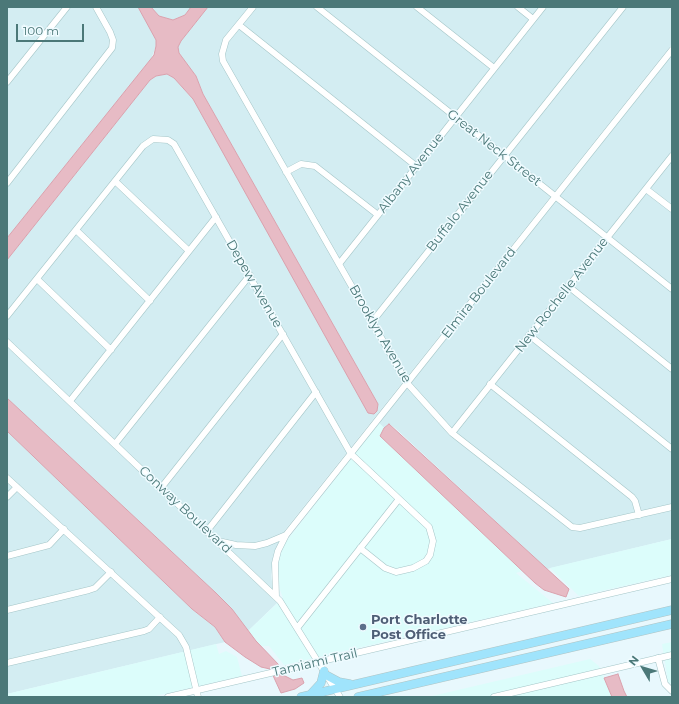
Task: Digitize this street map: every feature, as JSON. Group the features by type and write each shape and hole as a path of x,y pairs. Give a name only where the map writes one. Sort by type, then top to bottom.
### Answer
{"main road":[{"path":"305,696 672,610"},
{"path":"361,697 672,624"},
{"path":"305,696 321,683 325,673 339,682 353,685"}],"street":[{"path":"7,82 67,7"},
{"path":"7,183 109,55 113,40 96,7"},
{"name":"Brooklyn Avenue","path":"253,7 223,47 223,61 407,383 452,433 572,528 580,528 672,507"},
{"name":"Great Neck Street","path":"317,7 672,289"},
{"path":"417,7 494,68"},
{"path":"518,7 533,19"},
{"name":"Albany Avenue","path":"339,264 543,7"},
{"name":"Buffalo Avenue","path":"372,322 623,7"},
{"path":"239,25 416,166"},
{"name":"Elmira Boulevard","path":"276,597 275,563 278,551 286,535 352,454 672,50"},
{"name":"Depew Avenue","path":"7,316 147,142 153,139 168,140 174,144 352,454 429,527 432,534 433,548 426,561 413,568 396,572 390,571 360,548"},
{"name":"New Rochelle Avenue","path":"452,433 672,156"},
{"path":"286,172 301,164 315,166 378,215"},
{"path":"115,181 189,252"},
{"path":"646,189 672,209"},
{"path":"70,401 216,217"},
{"path":"76,230 150,301"},
{"path":"116,444 250,275"},
{"path":"37,279 111,350"},
{"path":"568,286 672,369"},
{"path":"161,488 283,334"},
{"path":"529,335 672,449"},
{"name":"Conway Boulevard","path":"7,342 276,597 298,627 340,697"},
{"path":"490,384 632,497 635,501 639,515"},
{"path":"207,531 316,392"},
{"path":"7,478 160,617 183,640 188,652 198,697"},
{"path":"7,497 17,487"},
{"path":"298,627 399,499"},
{"path":"7,556 49,545 64,529"},
{"name":"Elmira Boulevard","path":"218,541 236,545 255,546 286,535"},
{"path":"7,610 96,588 111,572"},
{"name":"Tamiami Trail","path":"168,697 672,579"},
{"path":"7,663 144,631 149,629 160,617"},
{"path":"494,697 672,655"},
{"path":"658,658 665,684 672,691"}],"shaded area":[{"path":"7,7 138,7 150,26 156,40 156,46 151,59 7,238"},
{"path":"138,7 151,7 159,16 173,20 185,15 191,7 208,7 181,41 178,47 179,53 196,76 203,94 378,404 377,411 374,414 368,413 193,99 174,78 167,74 156,76 150,80 7,260 7,238 154,55 156,40"},
{"path":"151,7 191,7 185,15 173,20 159,16"},
{"path":"208,7 672,7 672,44 285,530 273,559 271,575 273,588 269,595 277,603 248,631 232,609 216,593 7,398 7,260 150,80 156,76 167,74 174,78 193,99 377,411 378,404 203,94 196,76 179,53 178,47 181,41"},
{"path":"672,55 672,539 547,569 395,428 389,424 384,428 379,423"},
{"path":"7,398 232,609 256,641 279,665 283,675 293,680 302,678 304,683 295,689 281,693 270,669 261,667 225,642 215,627 192,609 7,431"},
{"path":"379,423 384,428 380,436 522,571 516,573 553,603 284,665 269,646 261,646 248,631 283,598 278,576 279,559 285,543"},
{"path":"389,424 569,589 566,597 544,590 535,583 380,436 384,428"},
{"path":"7,431 192,609 215,627 225,642 7,694"},
{"path":"672,539 672,575 579,596 550,568"},
{"path":"672,642 672,684 668,682 662,644"},
{"path":"216,644 219,654 226,651 237,657 242,676 151,697 7,697 7,694"},
{"path":"590,659 599,666 612,697 428,697"},
{"path":"618,674 627,697 612,697 604,678"}],"place":[{"name":"Port Charlotte Post Office","path":"363,627"}]}
